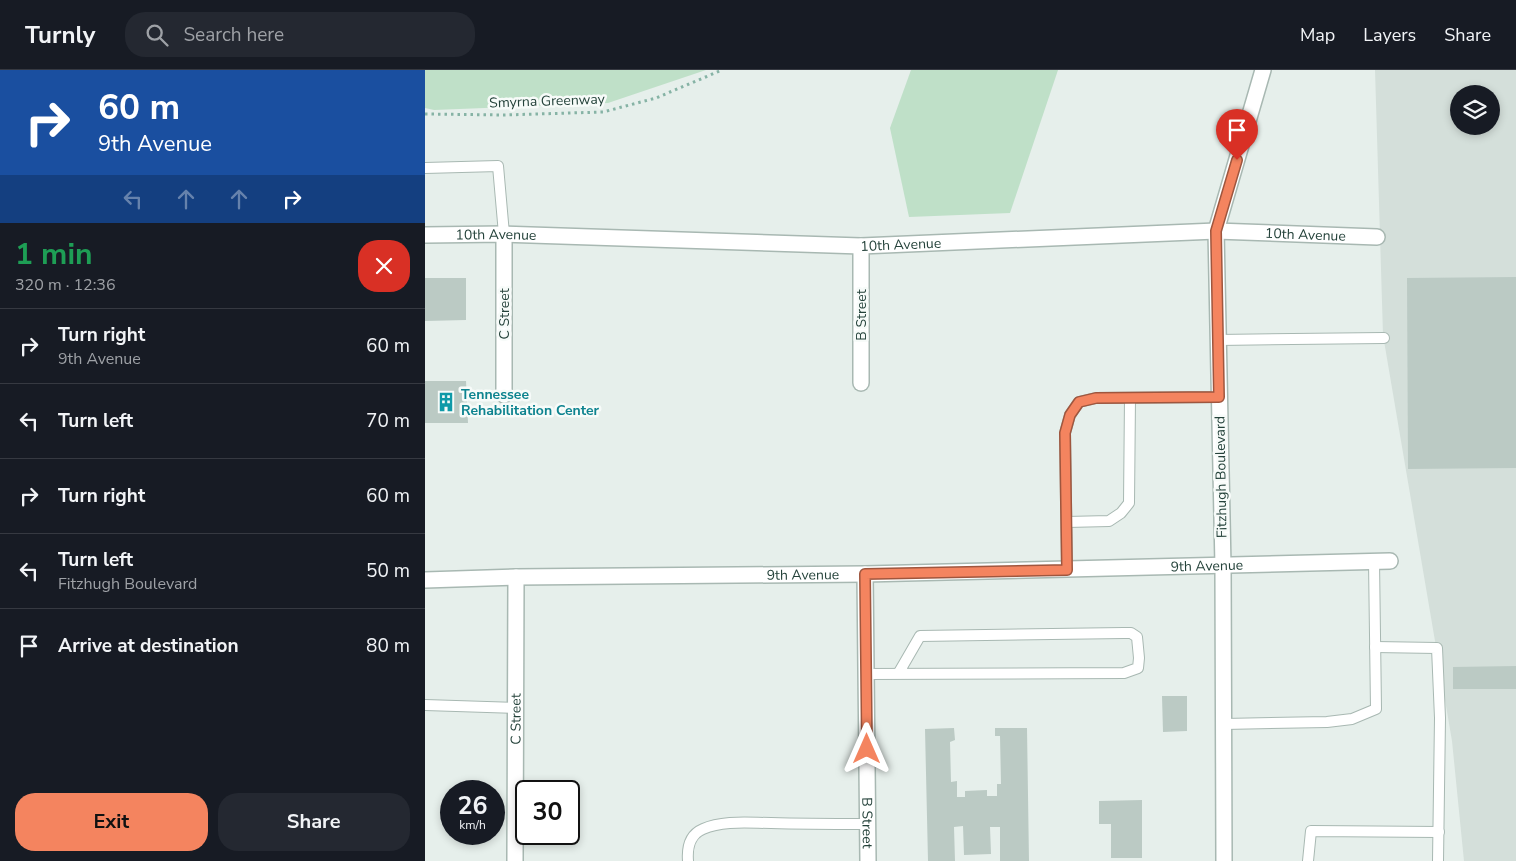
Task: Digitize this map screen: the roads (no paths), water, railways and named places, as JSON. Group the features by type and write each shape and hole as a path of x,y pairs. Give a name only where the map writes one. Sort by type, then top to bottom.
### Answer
{"street":[{"name":"Fitzhugh Boulevard","path":"1224,861 1223,566 1216,231 1263,70"},
{"name":"10th Avenue","path":"425,235 504,234 861,246 1216,231 1377,237"},
{"name":"C Street","path":"504,234 504,394"},
{"name":"B Street","path":"861,246 861,383"},
{"name":"9th Avenue","path":"425,580 516,577 865,574 1390,561"},
{"name":"B Street","path":"865,574 868,861"},
{"name":"C Street","path":"515,861 516,577"}],"lane":[{"path":"425,168 498,166 504,234"},
{"path":"1218,340 1384,338"},
{"path":"1067,570 1065,433 1070,415 1079,402 1096,398 1219,397"},
{"path":"1067,522 1109,521 1121,513 1129,503 1130,398"},
{"path":"1224,724 1327,722 1351,719 1376,709 1374,561"},
{"path":"866,674 898,674 1124,673 1137,668 1139,658 1137,636 1131,633 921,636 898,674"},
{"path":"1375,647 1437,648 1440,718 1439,861"},
{"path":"425,705 515,708"},
{"path":"688,861 687,850 691,838 701,830 717,825 744,823 867,824"},
{"path":"1308,861 1311,831 1439,832"}],"place":[{"name":"Tennessee Rehabilitation Center","path":"446,402"}]}
